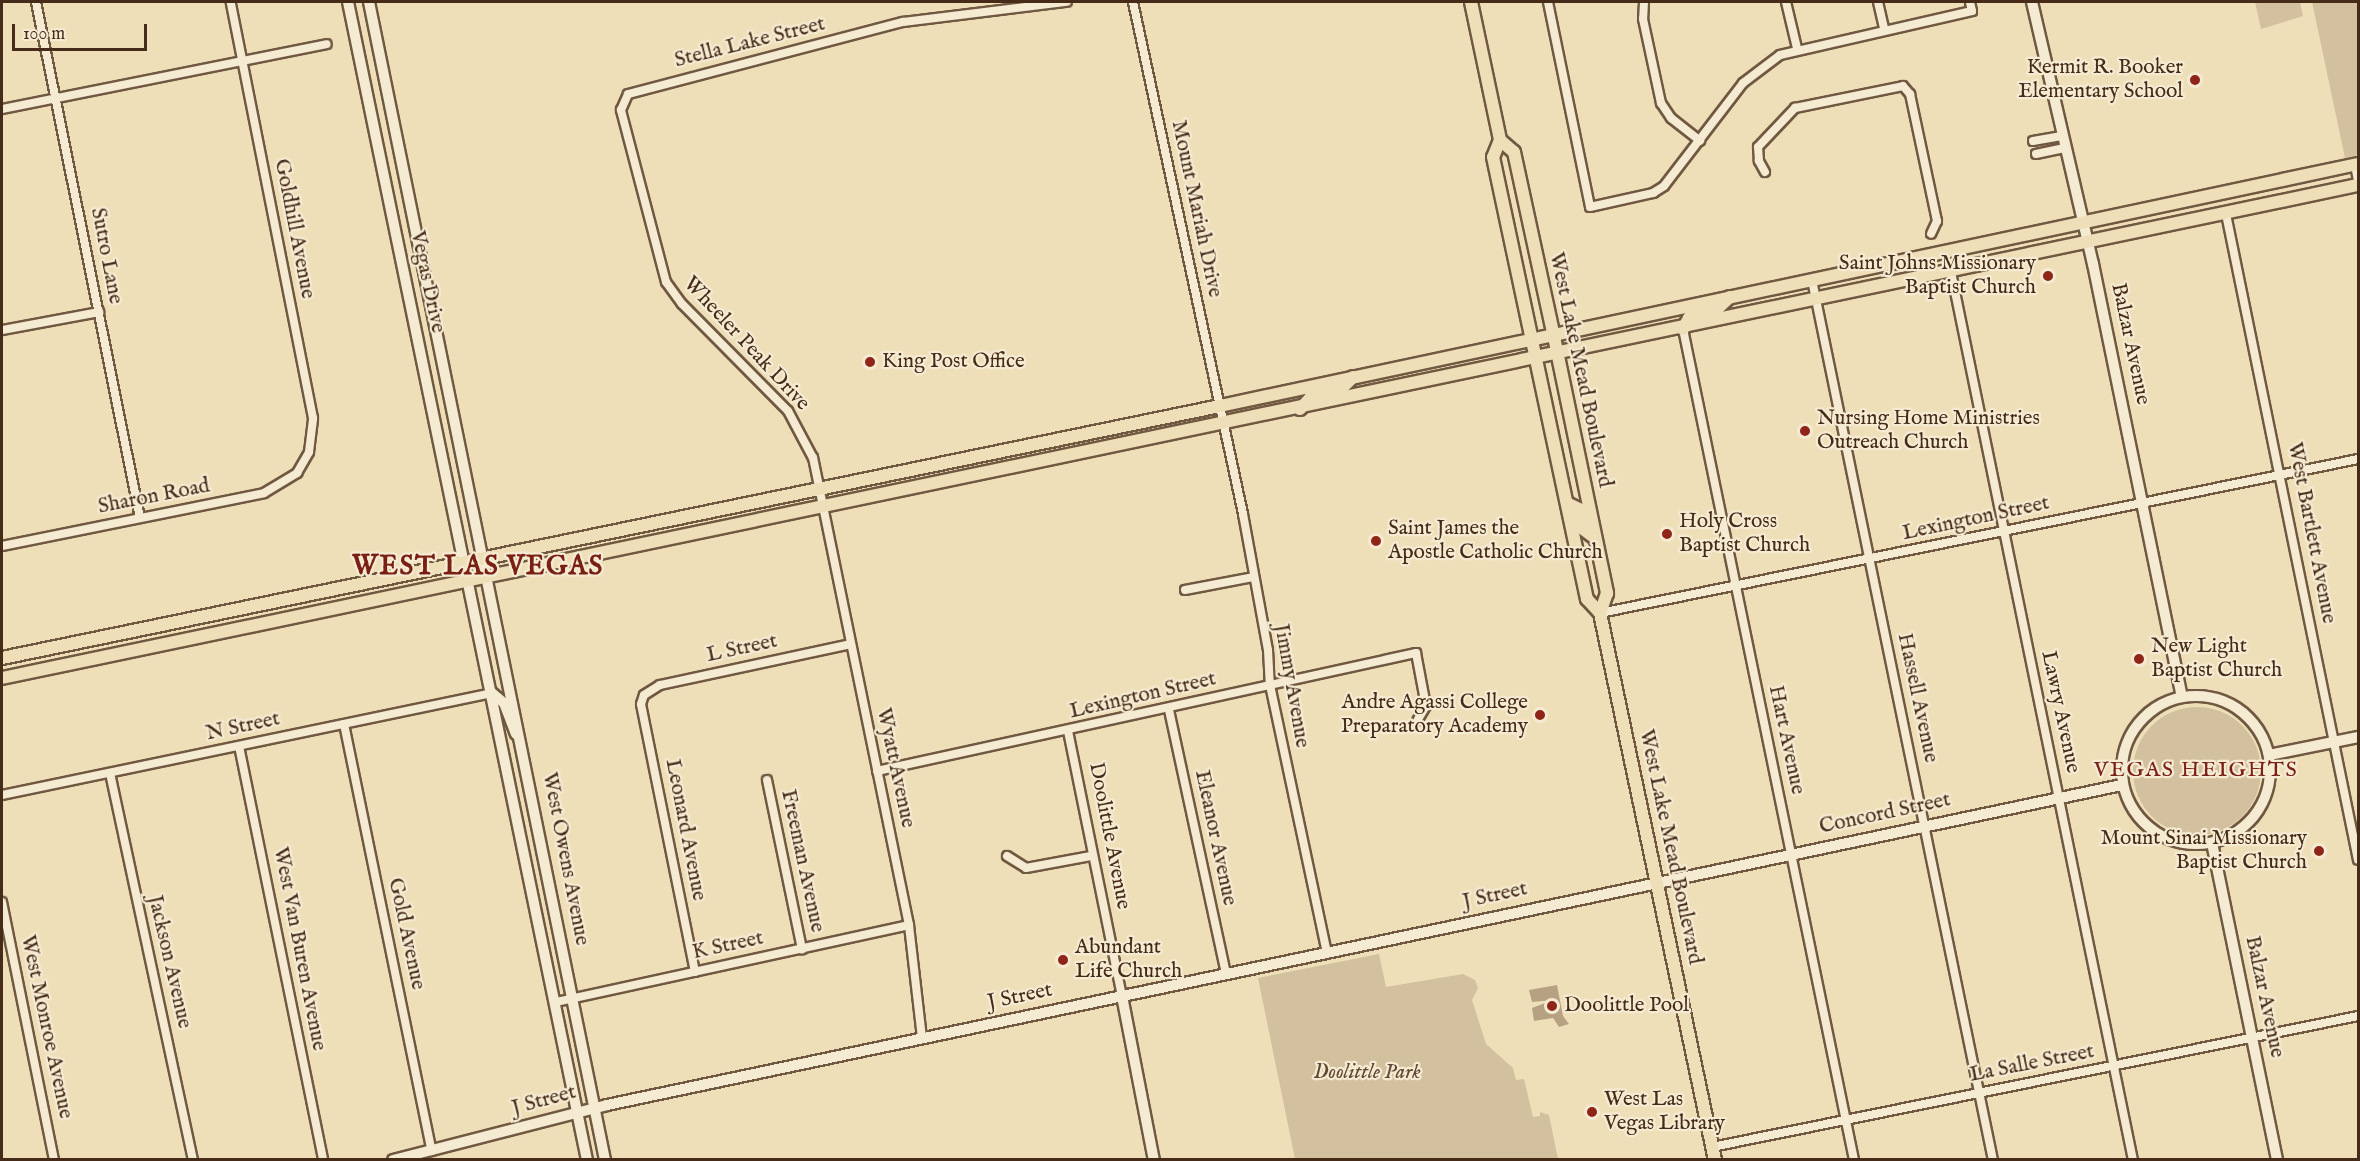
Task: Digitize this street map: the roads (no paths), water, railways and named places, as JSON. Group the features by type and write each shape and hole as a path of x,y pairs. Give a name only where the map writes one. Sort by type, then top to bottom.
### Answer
{"main road":[{"name":"West Lake Mead Boulevard","path":"1472,2 1500,140 1493,157 1587,599 1600,613"},
{"name":"West Lake Mead Boulevard","path":"1500,140 1514,152 1553,332 1606,593 1600,613 1714,1153"},
{"path":"2,678 820,488 1220,406 1553,332 2082,225 2357,164"},
{"path":"2,658 487,566 824,507 2087,244 2358,183"},
{"path":"1683,328 1689,318 1718,308 1731,296"},
{"path":"1300,409 1311,397 1341,388 1353,376"},
{"path":"1567,503 1579,509 1583,529 1595,538"}],"street":[{"name":"Sutro Lane","path":"36,2 140,518"},
{"name":"Goldhill Avenue","path":"231,2 313,418 313,436 304,463"},
{"name":"Vegas Drive","path":"348,2 467,570"},
{"name":"Vegas Drive","path":"369,2 487,566"},
{"name":"Stella Lake Street","path":"623,99 642,90 903,22 1066,2"},
{"name":"Mount Mariah Drive","path":"1133,2 1224,424"},
{"path":"1548,2 1590,207 1653,193 1664,186 1756,70 1797,48 1972,10 1970,2"},
{"path":"1644,2 1643,19 1661,103 1671,118 1700,141"},
{"path":"1786,2 1797,48"},
{"path":"1878,2 1884,29"},
{"name":"Balzar Avenue","path":"2032,2 2087,244 2182,696"},
{"path":"2,109 327,44"},
{"path":"1765,172 1759,161 1758,147 1795,108 1903,86 1910,94 1937,221 1931,234"},
{"name":"Wheeler Peak Drive","path":"623,99 621,110 666,282 682,304 788,411 803,433 824,507"},
{"path":"372,115 392,111"},
{"path":"2033,141 2062,136"},
{"path":"2036,154 2064,147"},
{"path":"2357,164 2358,183"},
{"name":"West Bartlett Avenue","path":"2226,214 2358,860"},
{"name":"Lawry Avenue","path":"1951,272 2133,1160"},
{"name":"Hassell Avenue","path":"1812,280 1993,1160"},
{"path":"2,330 99,312"},
{"name":"Hart Avenue","path":"1683,328 1854,1160"},
{"name":"Jimmy Avenue","path":"1224,424 1268,650 1270,685 1328,952"},
{"name":"Lexington Street","path":"1600,613 2358,459"},
{"name":"Sharon Road","path":"2,546 264,493 286,483 304,463"},
{"name":"Wyatt Avenue","path":"824,507 909,925 922,1038"},
{"name":"West Owens Avenue","path":"487,566 605,1160"},
{"name":"West Owens Avenue","path":"467,570 587,1160"},
{"path":"1185,590 1253,577"},
{"name":"L Street","path":"644,695 660,685 851,644"},
{"name":"Lexington Street","path":"877,771 1169,710 1416,653 1426,706 1417,721"},
{"path":"492,693 504,703 523,748"},
{"name":"N Street","path":"2,795 492,693"},
{"name":"Leonard Avenue","path":"644,695 641,704 695,972"},
{"path":"2182,696 2205,696 2226,702 2245,714 2260,732 2269,755 2270,776 2264,799 2252,819 2234,834 2212,843 2188,845 2165,838 2145,825 2130,805 2122,785 2121,763 2135,727 2156,708 2182,696"},
{"name":"Eleanor Avenue","path":"1169,710 1226,974"},
{"name":"Gold Avenue","path":"344,724 432,1151"},
{"name":"Doolittle Avenue","path":"1068,731 1091,856 1122,996 1154,1160"},
{"path":"2269,755 2358,737"},
{"name":"West Van Buren Avenue","path":"239,746 323,1160"},
{"name":"Jackson Avenue","path":"110,773 193,1160"},
{"name":"Freeman Avenue","path":"767,780 802,949"},
{"name":"Concord Street","path":"1657,880 2122,785"},
{"name":"Balzar Avenue","path":"2212,843 2277,1160"},
{"path":"525,855 544,851"},
{"path":"1007,856 1026,868 1091,856"},
{"name":"J Street","path":"393,1160 595,1108 1657,880"},
{"name":"West Monroe Avenue","path":"2,902 54,1160"},
{"name":"K Street","path":"556,1002 909,925"},
{"name":"La Salle Street","path":"1714,1153 1845,1120 2358,1016"}],"place":[{"name":"Kermit R. Booker Elementary School","path":"2195,80"},
{"name":"Saint Johns Missionary Baptist Church","path":"2048,276"},
{"name":"King Post Office","path":"870,362"},
{"name":"Nursing Home Ministries Outreach Church","path":"1805,431"},
{"name":"Holy Cross Baptist Church","path":"1667,534"},
{"name":"Saint James the Apostle Catholic Church","path":"1376,541"},
{"name":"New Light Baptist Church","path":"2139,659"},
{"name":"Andre Agassi College Preparatory Academy","path":"1540,715"},
{"name":"Mount Sinai Missionary Baptist Church","path":"2319,851"},
{"name":"Abundant Life Church","path":"1063,960"},
{"name":"Doolittle Pool","path":"1552,1006"},
{"name":"West Las Vegas Library","path":"1592,1112"}],"district":[{"name":"WEST LAS VEGAS","path":"478,568"},
{"name":"VEGAS HEIGHTS","path":"2196,771"}],"park label":[{"name":"Doolittle Park","path":"1367,1073"}]}
